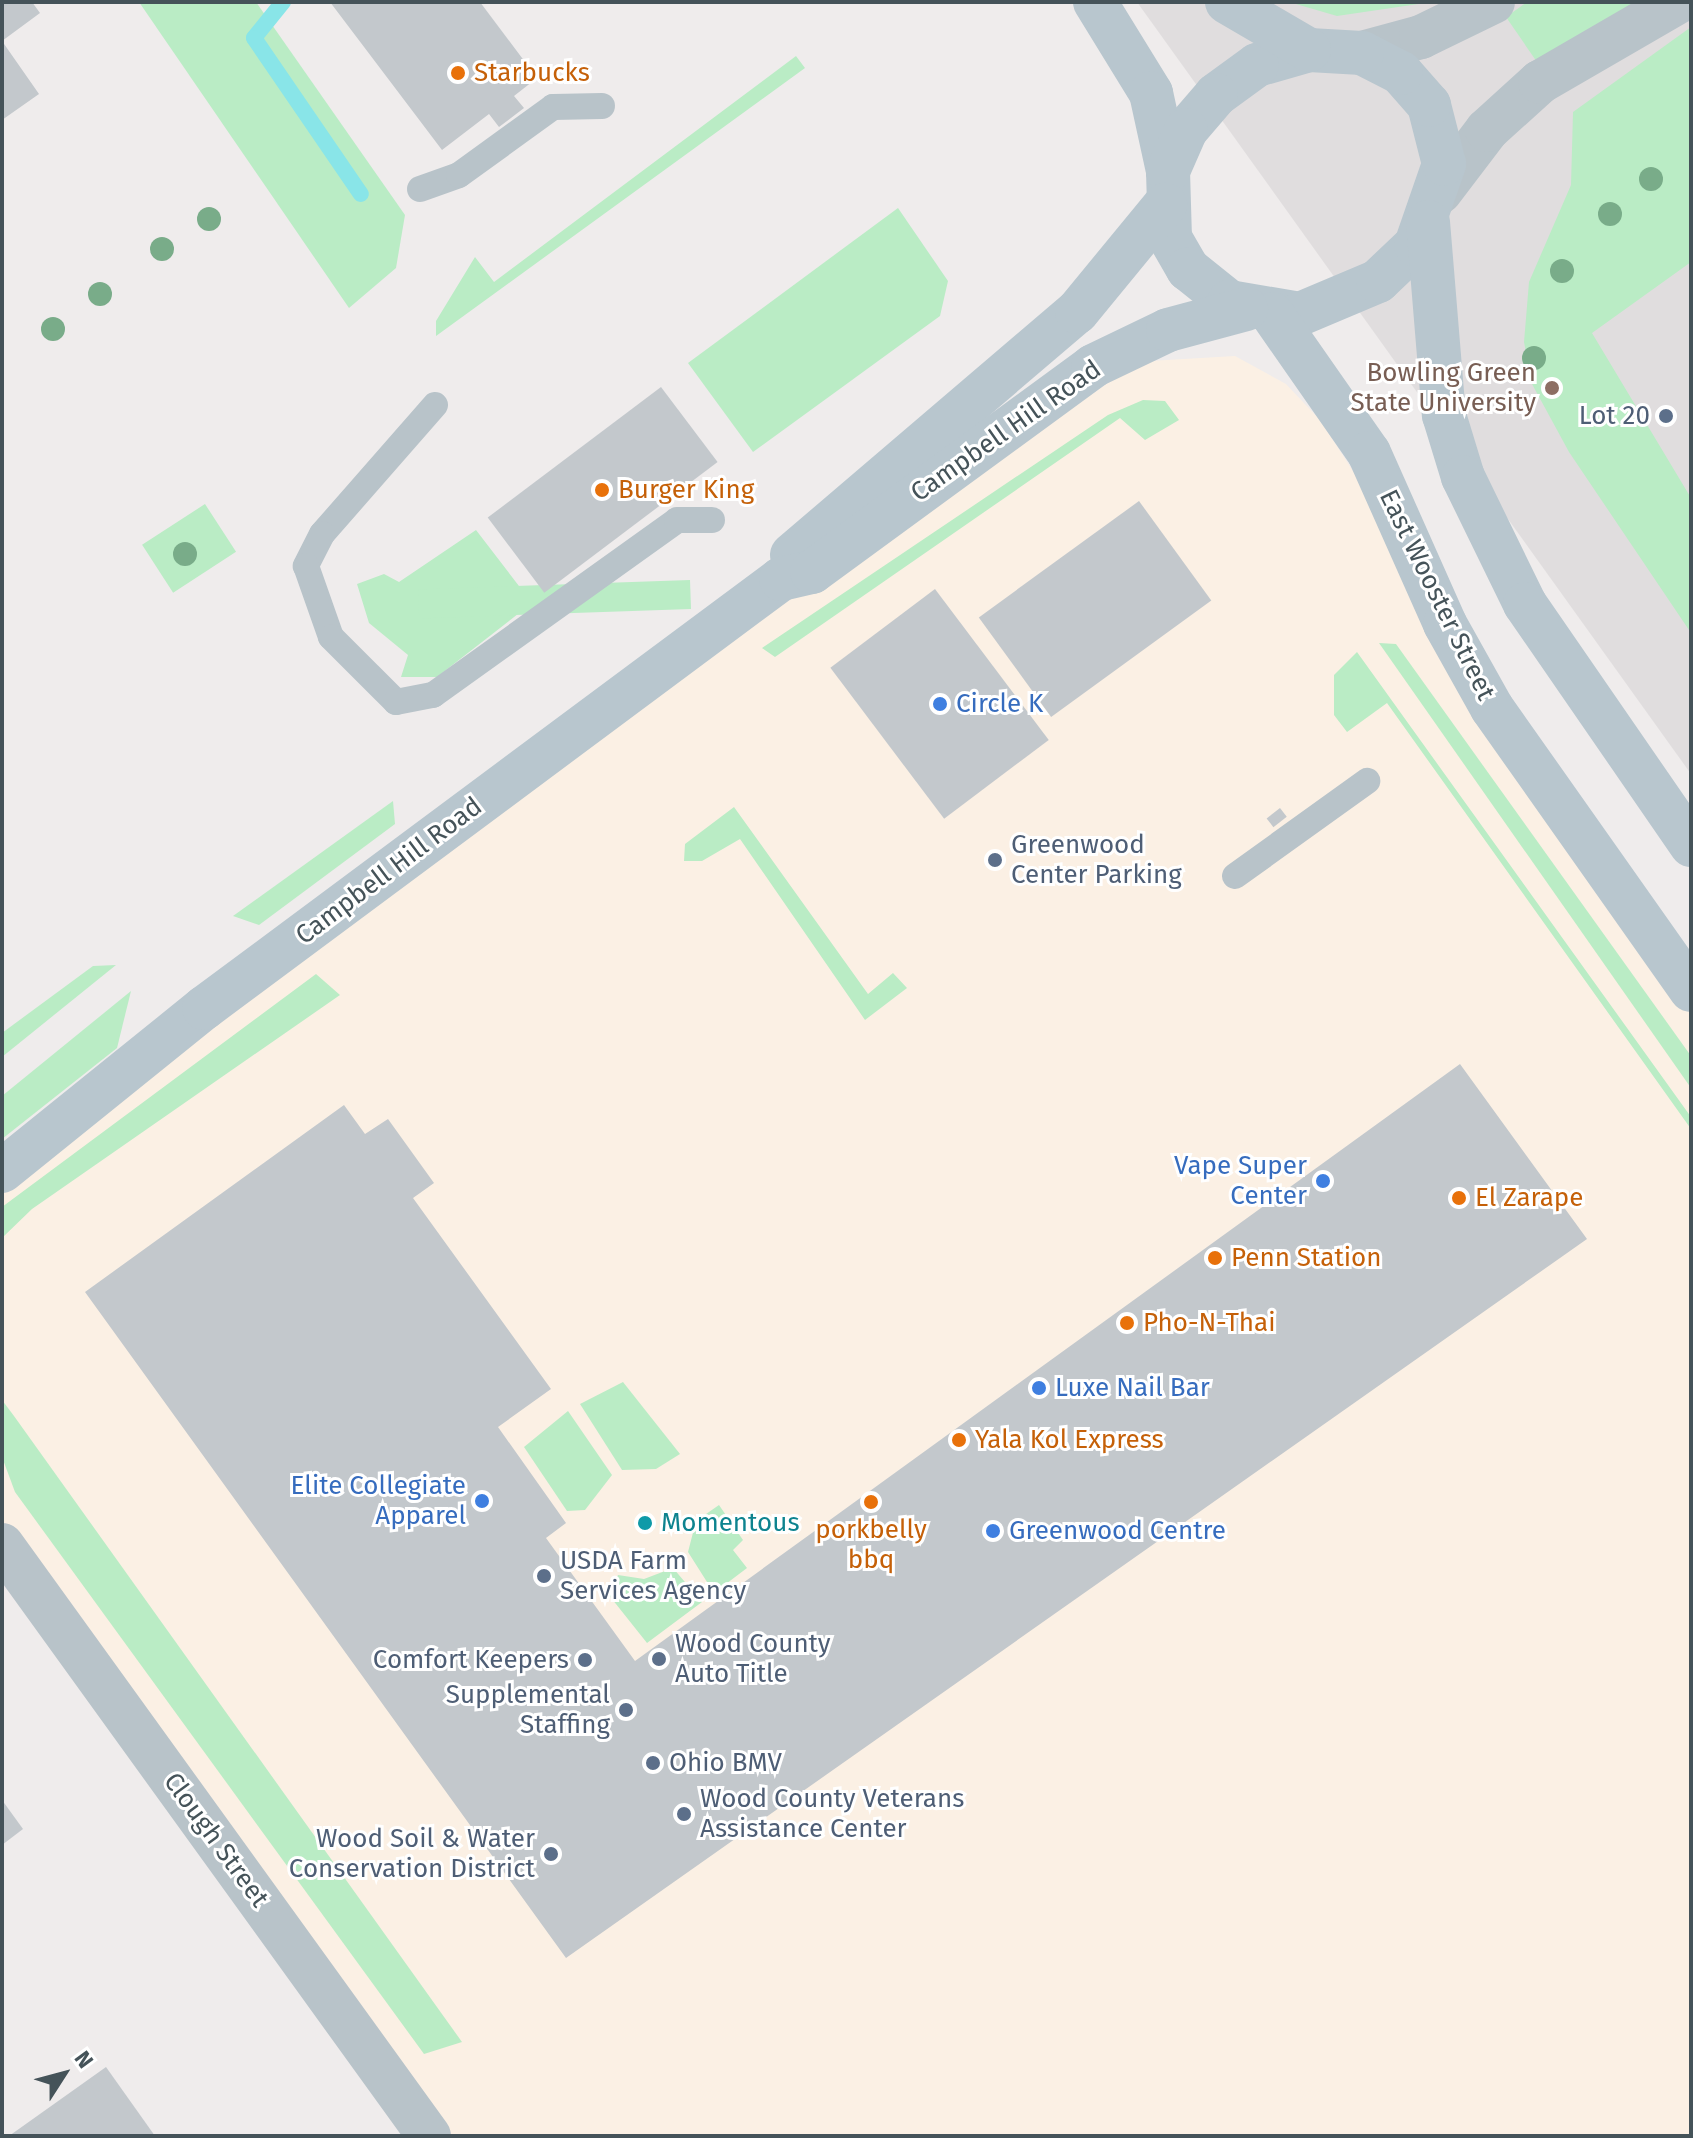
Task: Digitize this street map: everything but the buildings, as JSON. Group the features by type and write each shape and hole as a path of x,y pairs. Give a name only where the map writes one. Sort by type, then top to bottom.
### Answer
{"main road":[{"name":"East Wooster Street","path":"1095,2 1151,93 1167,188 1170,238 1188,269 1210,291 1259,311 1369,453 1445,624 1492,708 1691,990"},
{"path":"1227,2 1309,50"},
{"path":"1167,188 1186,130 1225,87 1257,65 1309,50 1362,53 1401,73 1429,105 1441,138 1434,207 1444,415 1463,477 1525,604 1691,845"},
{"name":"Campbell Hill Road","path":"781,579 794,552 1077,312 1167,188"},
{"path":"1259,311 1300,314 1356,295 1400,264 1434,207"},
{"name":"Campbell Hill Road","path":"2,1171 204,1008 781,579 812,572 1093,366 1168,330 1259,311"}],"street":[{"path":"1362,53 1421,37 1493,2"},
{"path":"1434,207 1487,130 1540,82 1678,2"},
{"name":"Clough Street","path":"2,1545 429,2136"}],"lane":[{"path":"420,189 459,175 553,107 602,106"},
{"path":"435,405 322,534 306,566 331,637 396,702 433,695 677,520 712,520"},
{"path":"1235,876 1367,781"}],"shaded area":[{"name":"Bowling Green State University","path":"1137,2 1691,2 1691,774"},
{"name":"Greenwood Centre","path":"1235,356 1286,384 1320,420 1691,995 1691,2136 429,2136 2,1545 2,1170 818,578 1114,379 1150,361"}],"green space":[{"path":"139,2 256,2 405,215 396,268 349,308"},
{"path":"1289,2 1432,2 1337,16"},
{"path":"1527,2 1637,2 1539,65 1506,17"},
{"path":"1691,27 1691,262 1592,333 1691,498 1691,633 1569,452 1532,384 1524,342 1529,282 1571,185 1573,112"},
{"path":"796,56 805,68 436,336 436,321 475,257 494,282"},
{"path":"898,208 948,281 940,316 753,452 688,363"},
{"path":"1143,400 1165,401 1179,420 1145,440 1120,418 775,657 762,648 1108,415"},
{"path":"205,504 236,552 173,593 142,545"},
{"path":"476,530 532,603 437,677 401,677 408,655 369,623 357,584 384,574 399,582"},
{"path":"690,580 691,609 419,618 418,589"},
{"path":"1379,643 1396,644 1691,1056 1691,1088"},
{"path":"1357,652 1691,1117 1691,1129 1387,703 1347,732 1334,715 1334,675"},
{"path":"393,801 395,824 259,925 233,916"},
{"path":"734,807 868,994 893,973 907,988 865,1020 740,839 702,861 684,861 685,844"},
{"path":"116,965 2,1057 2,1033 93,966"},
{"path":"316,974 340,995 32,1209 2,1238 2,1207"},
{"path":"131,991 117,1048 2,1139 2,1096"},
{"path":"623,1382 680,1454 656,1469 622,1470 580,1404"},
{"path":"2,1400 462,2042 424,2054 15,1492 2,1457"},
{"path":"568,1411 612,1475 585,1510 567,1511 524,1447"},
{"path":"719,1505 743,1540 733,1550 747,1568 714,1593 688,1552 696,1521"},
{"path":"673,1568 702,1602 647,1643 608,1594 618,1575 644,1579"}],"waterway":[{"path":"283,2 254,38 361,194"}],"place":[{"name":"Starbucks","path":"458,73"},
{"name":"Bowling Green State University","path":"1552,388"},
{"name":"Lot 20","path":"1666,416"},
{"name":"Burger King","path":"602,490"},
{"name":"Circle K","path":"940,704"},
{"name":"Greenwood Center Parking","path":"995,860"},
{"name":"Vape Super Center","path":"1323,1181"},
{"name":"El Zarape","path":"1459,1198"},
{"name":"Penn Station","path":"1215,1258"},
{"name":"Pho-N-Thai","path":"1127,1323"},
{"name":"Luxe Nail Bar","path":"1039,1388"},
{"name":"Yala Kol Express","path":"959,1440"},
{"name":"Elite Collegiate Apparel","path":"482,1501"},
{"name":"porkbelly bbq","path":"871,1502"},
{"name":"Momentous","path":"645,1523"},
{"name":"Greenwood Centre","path":"993,1531"},
{"name":"USDA Farm Services Agency","path":"544,1576"},
{"name":"Wood County Auto Title","path":"659,1659"},
{"name":"Comfort Keepers","path":"585,1660"},
{"name":"Supplemental Staffing","path":"626,1710"},
{"name":"Ohio BMV","path":"653,1763"},
{"name":"Wood County Veterans Assistance Center","path":"684,1814"},
{"name":"Wood Soil & Water Conservation District","path":"551,1854"}]}
